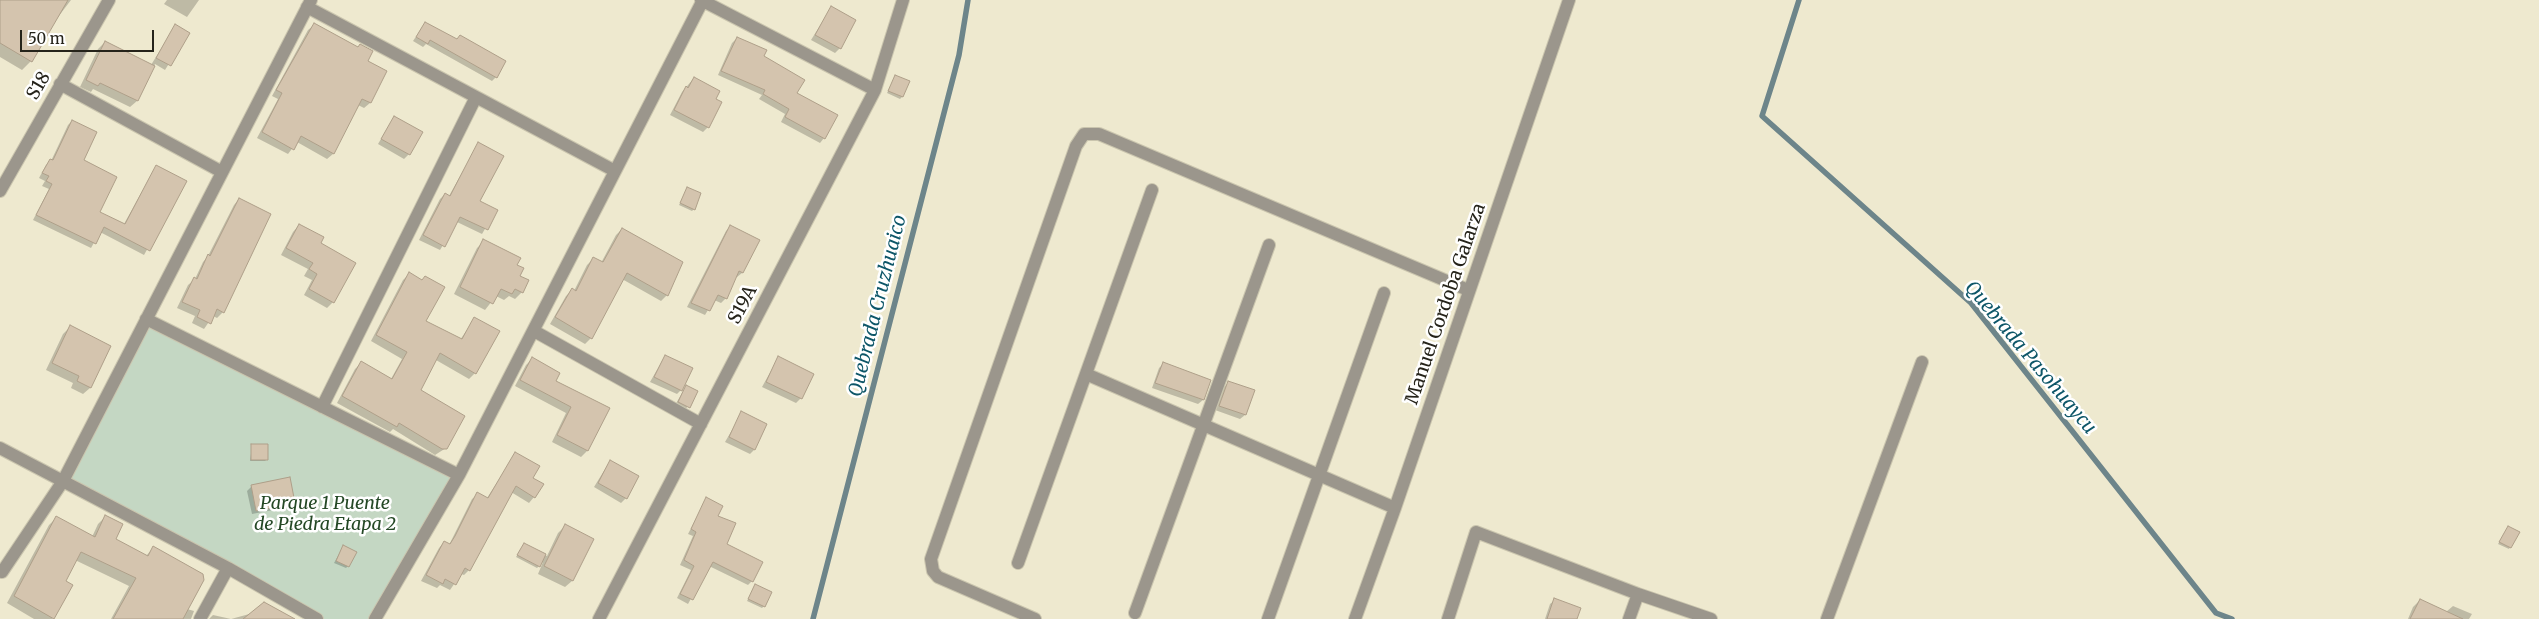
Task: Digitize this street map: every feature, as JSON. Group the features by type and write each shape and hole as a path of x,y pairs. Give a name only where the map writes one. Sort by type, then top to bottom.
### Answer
{"street":[{"name":"S18","path":"0,191 109,0"},
{"path":"376,619 459,475 702,0 875,90"},
{"name":"S19A","path":"599,619 875,90 902,0"},
{"name":"Manuel Cordoba Galarza","path":"1355,619 1395,508 1568,0"},
{"path":"2,572 63,481 309,4 615,172"},
{"path":"60,84 222,172"},
{"path":"322,407 476,97"},
{"path":"1035,619 938,577 933,571 931,559 1076,146 1084,134 1099,134 1468,290"},
{"path":"1018,563 1152,190"},
{"path":"1135,613 1269,245"},
{"path":"1268,619 1384,293"},
{"path":"146,319 459,475"},
{"path":"534,331 700,424"},
{"path":"1827,619 1922,362"},
{"path":"1086,374 1395,508"},
{"path":"0,448 228,568 317,619"},
{"path":"1448,619 1476,532 1638,594 1711,619"},
{"path":"200,619 228,568"},
{"path":"1629,619 1638,594"}],"green space":[{"name":"Parque 1 Puente de Piedra Etapa 2","path":"146,319 459,475 375,619 317,619 63,481"}],"building":[{"path":"0,0 68,0 32,62 0,43"},
{"path":"831,6 856,20 841,49 815,35"},
{"path":"425,22 457,39 460,35 506,61 497,78 430,40 428,44 416,37"},
{"path":"314,23 358,47 360,44 373,51 368,61 387,71 371,103 362,99 334,154 301,136 294,150 262,132 282,93 276,90"},
{"path":"175,24 190,33 171,66 156,58"},
{"path":"737,37 767,50 764,56 805,80 797,93 838,115 825,139 785,117 789,109 763,94 765,90 721,71"},
{"path":"105,41 155,66 138,101 100,83 98,86 86,80"},
{"path":"895,75 910,81 903,97 888,91"},
{"path":"694,77 720,91 716,99 722,102 709,128 674,110 686,86 688,88"},
{"path":"394,116 423,132 410,155 381,139"},
{"path":"72,120 97,132 84,160 117,177 100,212 125,224 156,165 187,181 150,251 104,227 96,244 36,215 52,184 46,181 49,176 42,173 50,159 53,160"},
{"path":"478,142 504,156 480,201 498,210 488,230 460,217 445,247 423,235 445,193 450,196"},
{"path":"687,187 701,193 695,210 680,203"},
{"path":"239,198 271,214 224,313 217,309 211,324 197,317 200,310 182,302 194,277 197,279 208,254 210,256"},
{"path":"299,224 324,237 321,243 356,263 334,303 309,289 317,274 309,269 313,263 286,248"},
{"path":"730,225 760,240 743,273 739,271 727,299 718,295 710,311 691,303"},
{"path":"622,228 683,262 668,296 627,273 592,339 555,317 572,288 576,291 593,257 603,262"},
{"path":"483,239 521,258 517,265 524,268 520,276 529,280 523,293 515,289 512,294 501,289 493,304 460,287"},
{"path":"409,272 422,280 425,276 445,287 426,321 462,339 474,317 500,331 476,374 440,353 421,390 465,416 447,449 442,449 399,423 397,427 342,396 361,361 392,379 407,352 376,335"},
{"path":"70,325 111,346 91,388 77,381 79,376 52,363"},
{"path":"665,355 693,368 682,391 654,377"},
{"path":"778,356 814,374 802,399 766,382"},
{"path":"532,357 560,373 556,381 610,408 588,451 557,435 571,407 520,380"},
{"path":"1163,362 1211,380 1204,400 1155,383"},
{"path":"1228,381 1255,390 1246,415 1219,406"},
{"path":"686,385 698,391 690,408 678,402"},
{"path":"741,411 767,424 755,450 729,437"},
{"path":"251,444 268,444 268,460 251,460"},
{"path":"515,452 540,466 533,478 544,484 535,498 516,486 470,571 465,568 456,585 445,579 443,584 426,575 444,541 450,544 455,536 477,492 488,498"},
{"path":"610,460 639,476 627,499 598,483"},
{"path":"290,477 295,503 256,511 251,485"},
{"path":"706,497 723,506 718,516 736,523 727,544 763,562 753,582 713,562 693,600 680,594 694,566 684,560 696,532 691,529"},
{"path":"105,515 123,524 116,539 148,556 153,546 203,574 204,580 183,619 113,619 136,578 81,552 66,581 73,585 54,619 14,596 56,516 95,537"},
{"path":"565,524 594,539 573,581 544,566"},
{"path":"2508,526 2520,532 2511,548 2499,542"},
{"path":"524,543 546,554 540,567 517,555"},
{"path":"343,545 357,552 349,567 336,561"},
{"path":"755,584 772,592 765,607 748,599"},
{"path":"1554,598 1581,608 1577,619 1547,619"},
{"path":"2420,599 2463,619 2410,619"},
{"path":"264,602 295,619 243,619"}],"waterway":[{"name":"Quebrada Cruzhuaico","path":"813,619 959,55 968,0"},
{"name":"Quebrada Pasohuaycu","path":"1799,0 1762,116 1971,303 2216,613 2232,619"}]}
